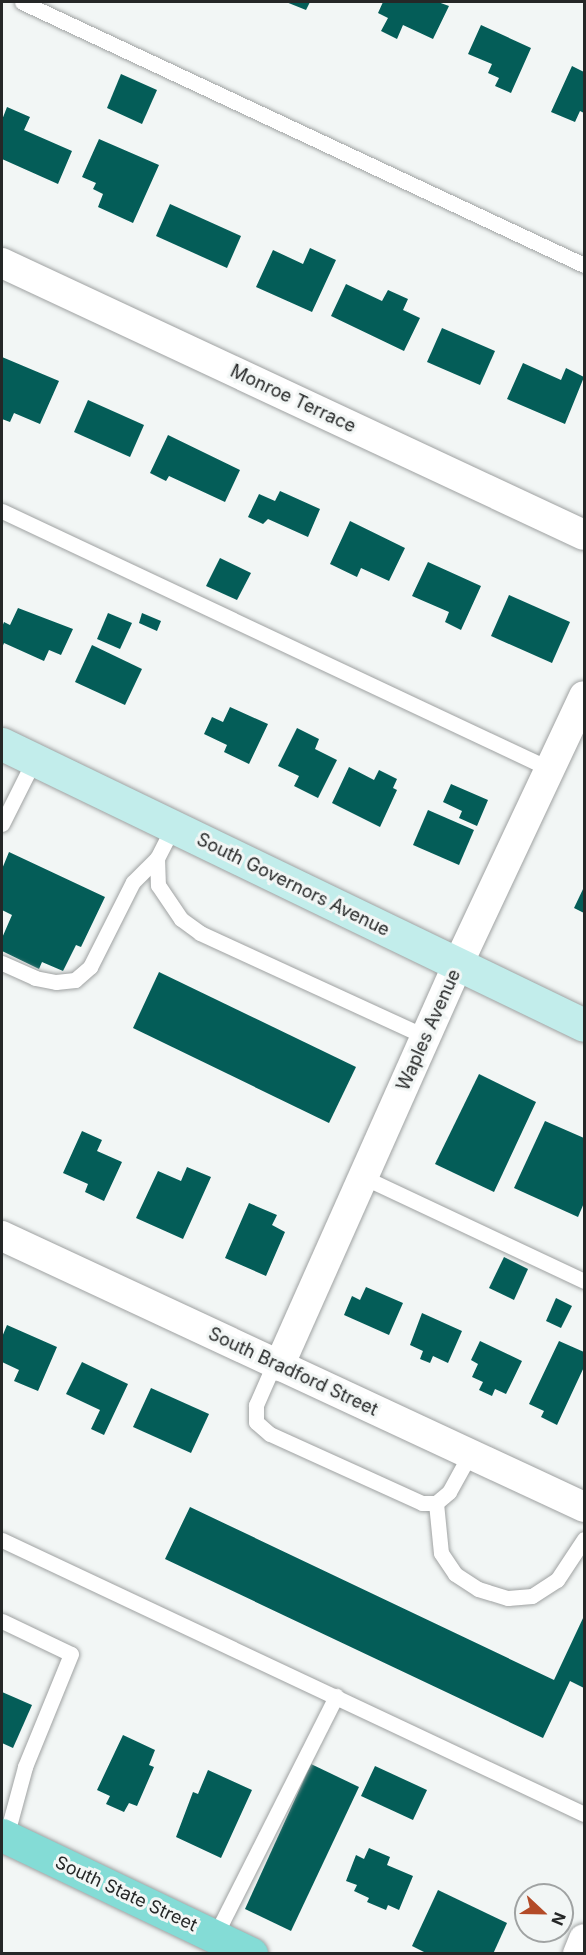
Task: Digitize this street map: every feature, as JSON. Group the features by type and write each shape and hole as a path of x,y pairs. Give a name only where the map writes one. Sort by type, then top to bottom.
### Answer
{"main road":[{"name":"South Governors Avenue","path":"2,744 585,1025"},
{"name":"South State Street","path":"4,1836 251,1953"}],"street":[{"name":"Monroe Terrace","path":"2,263 585,535"},
{"name":"Waples Avenue","path":"277,1365 458,964 585,696"},
{"name":"South Bradford Street","path":"2,1236 585,1507"},
{"path":"578,1953 585,1939"}],"lane":[{"path":"22,2 585,265"},
{"path":"2,511 550,769"},
{"path":"2,824 34,760"},
{"path":"2,963 35,978 56,982 75,980 90,967 133,882 157,858 173,827"},
{"path":"157,858 158,885 181,919 200,933 426,1037"},
{"path":"363,1177 585,1281"},
{"path":"277,1365 256,1405 256,1422 270,1434 422,1503 436,1503 449,1492 470,1454"},
{"path":"436,1503 441,1553 455,1574 478,1589 508,1598 532,1596 557,1581 585,1539"},
{"path":"2,1540 585,1814"},
{"path":"2,1621 71,1654 25,1767 4,1836"},
{"path":"215,1936 336,1696"}],"building":[{"path":"286,2 310,2 306,10"},
{"path":"383,2 438,2 449,6 433,39 403,25 397,39 381,31 388,18 378,13"},
{"path":"481,25 531,48 511,93 495,86 499,78 488,73 492,64 468,54"},
{"path":"572,66 584,72 584,113 580,111 575,122 551,112"},
{"path":"121,74 157,90 142,124 107,108"},
{"path":"7,107 30,117 24,130 72,151 58,184 2,159 2,120"},
{"path":"99,139 159,165 133,223 98,207 103,194 93,189 96,183 82,177"},
{"path":"170,204 241,236 227,268 156,236"},
{"path":"310,248 336,260 312,312 256,287 273,250 303,264"},
{"path":"346,284 382,301 388,290 408,299 403,310 420,318 404,351 331,316"},
{"path":"442,328 495,351 480,385 427,362"},
{"path":"2,357 59,381 40,424 14,413 10,422 2,419"},
{"path":"523,363 561,380 566,368 584,377 565,424 507,399"},
{"path":"88,400 144,425 130,457 74,432"},
{"path":"168,435 240,470 225,502 169,476 166,481 150,473"},
{"path":"280,491 320,509 308,537 268,519 263,524 248,517 259,494 275,501"},
{"path":"350,521 405,548 389,581 361,568 357,577 330,564"},
{"path":"220,558 251,573 237,600 206,586"},
{"path":"428,562 481,586 461,630 445,622 449,612 412,596"},
{"path":"509,595 570,622 552,663 491,636"},
{"path":"18,608 73,629 61,655 49,650 44,661 4,643 2,648 4,622 10,625"},
{"path":"108,613 132,623 120,649 97,639"},
{"path":"142,613 161,621 157,631 139,623"},
{"path":"92,645 142,669 125,705 75,682"},
{"path":"230,707 268,724 249,764 224,752 227,745 204,734 212,717 223,722"},
{"path":"297,728 319,739 315,749 337,760 318,798 294,786 299,776 278,766"},
{"path":"349,767 374,780 379,770 397,779 393,788 397,790 380,827 332,803"},
{"path":"451,784 488,800 477,826 459,818 462,811 443,802"},
{"path":"428,810 474,830 459,865 413,845"},
{"path":"9,852 105,897 81,947 76,945 63,971 42,962 39,969 2,951 2,938 12,915 2,910 2,869"},
{"path":"584,887 584,913 574,908"},
{"path":"159,972 356,1067 329,1123 133,1028"},
{"path":"479,1074 536,1102 494,1192 435,1164"},
{"path":"545,1121 584,1138 584,1203 578,1217 514,1188"},
{"path":"82,1131 102,1140 97,1151 122,1162 104,1201 85,1192 88,1184 63,1173"},
{"path":"187,1167 211,1177 183,1239 136,1218 158,1171 181,1181"},
{"path":"249,1203 277,1215 272,1225 285,1232 266,1276 225,1258"},
{"path":"504,1257 528,1269 514,1300 489,1288"},
{"path":"366,1287 403,1303 389,1335 344,1315 352,1296 360,1300"},
{"path":"556,1298 572,1306 561,1328 546,1321"},
{"path":"422,1313 462,1331 448,1363 433,1356 430,1363 420,1359 423,1351 410,1345"},
{"path":"7,1325 57,1347 38,1391 14,1381 19,1370 2,1362 2,1337"},
{"path":"480,1341 522,1361 506,1394 495,1389 492,1396 479,1390 483,1382 472,1377 478,1364 471,1360"},
{"path":"559,1341 584,1352 584,1367 557,1425 541,1417 544,1411 529,1404"},
{"path":"82,1362 128,1384 104,1435 91,1429 100,1410 66,1394"},
{"path":"151,1388 209,1414 191,1453 133,1427"},
{"path":"190,1507 554,1680 584,1616 584,1688 570,1681 543,1738 165,1559"},
{"path":"2,1692 32,1705 13,1748 2,1743"},
{"path":"123,1735 155,1750 149,1765 154,1767 137,1806 129,1803 124,1812 106,1804 110,1796 97,1790"},
{"path":"311,1764 359,1787 291,1931 245,1909"},
{"path":"375,1766 427,1790 413,1820 361,1796"},
{"path":"208,1770 252,1790 221,1858 176,1837 193,1792 198,1794"},
{"path":"369,1848 390,1857 387,1865 413,1876 399,1910 388,1905 386,1910 367,1902 369,1898 354,1891 357,1885 346,1881 356,1855 364,1859"},
{"path":"438,1890 507,1923 493,1954 428,1954 412,1946"}]}
